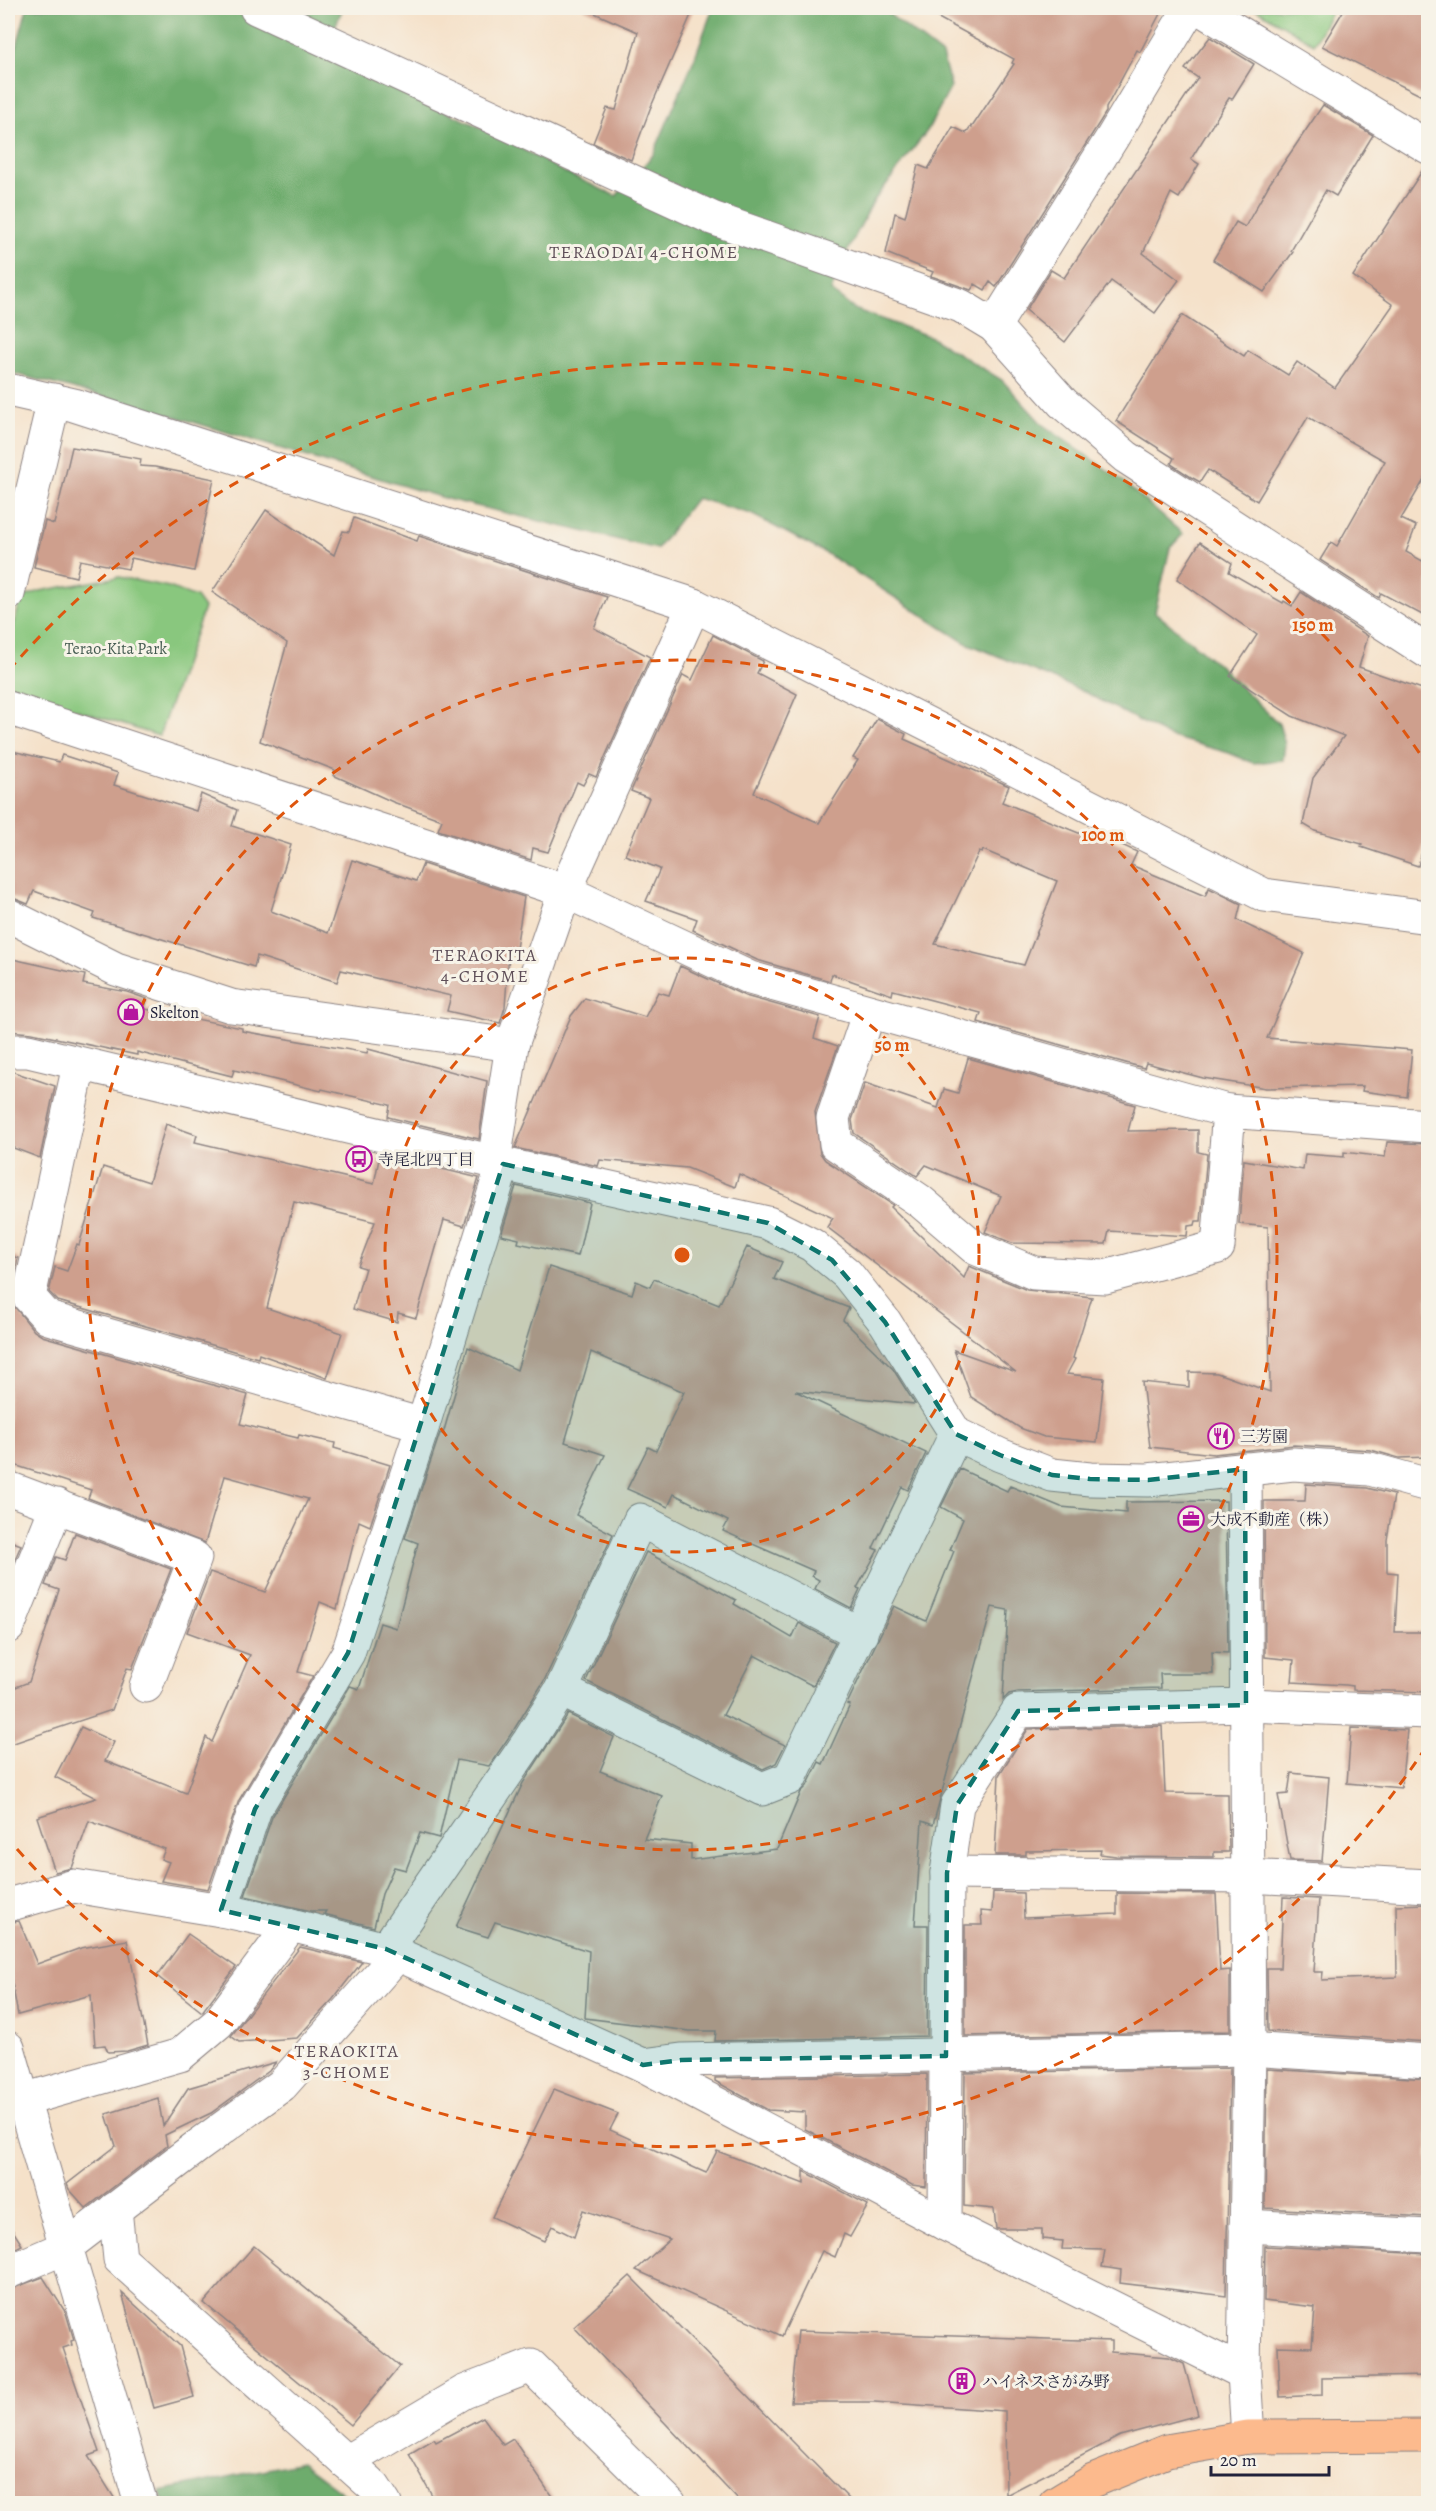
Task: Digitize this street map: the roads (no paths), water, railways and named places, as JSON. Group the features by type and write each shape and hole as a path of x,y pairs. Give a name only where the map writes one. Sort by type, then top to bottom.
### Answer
{"main road":[{"path":"1055,2504 1092,2492 1167,2451 1248,2437 1428,2436"}],"street":[{"path":"256,8 712,218 961,306 994,326 1063,403 1126,457 1428,652"},
{"path":"994,326 1112,138 1190,8"},
{"path":"1199,8 1428,147"},
{"path":"8,390 74,405 694,604 1264,895 1428,917"},
{"path":"8,594 54,400"},
{"path":"221,1910 255,1809 348,1653 423,1425 498,1163 512,1045 565,891 694,604"},
{"path":"8,708 565,891 750,978 1229,1111 1428,1126"},
{"path":"8,915 116,969 231,1006 512,1045"},
{"path":"869,1012 833,1118 836,1144 920,1201 975,1248 1034,1273 1105,1277 1218,1247 1229,1111"},
{"path":"8,1051 28,1051 498,1163 768,1223 812,1245 847,1274 885,1322 957,1434 1000,1455 1052,1475 1090,1479 1148,1480 1293,1464 1370,1469 1428,1485"},
{"path":"79,1065 29,1298 48,1317 423,1425"},
{"path":"561,1690 762,1789 790,1778 957,1434"},
{"path":"1245,1469 1249,2049 1244,2373 1248,2437"},
{"path":"8,1488 195,1558 146,1686"},
{"path":"8,1627 57,1505"},
{"path":"8,2272 66,2247 282,2085 392,1952 529,1742 561,1690 640,1520 861,1634"},
{"path":"945,2224 947,1873 957,1805 1018,1711 1246,1705 1428,1712"},
{"path":"947,1873 1248,1876 1428,1886"},
{"path":"8,1905 74,1886 291,1924 392,1952 643,2066 945,2224 1244,2373"},
{"path":"22,2100 180,2055 218,2023 291,1924"},
{"path":"8,2048 141,2504"},
{"path":"643,2066 681,2060 1249,2049 1428,2061"},
{"path":"115,2209 120,2259 374,2487 384,2504"},
{"path":"1246,2226 1428,2236"},
{"path":"346,2462 464,2392 531,2366 670,2504"}],"place":[{"name":"Skelton","path":"131,1012"},
{"name":"寺尾北四丁目","path":"359,1159"},
{"name":"三芳園","path":"1221,1436"},
{"name":"大成不動産（株）","path":"1191,1519"},
{"name":"ハイネスさがみ野","path":"962,2381"}],"district":[{"name":"TERAODAI 4-CHOME","path":"644,252"},
{"name":"TERAOKITA 4-CHOME","path":"485,965"},
{"name":"TERAOKITA 3-CHOME","path":"347,2061"}],"park label":[{"name":"Terao-Kita Park","path":"116,648"}]}
